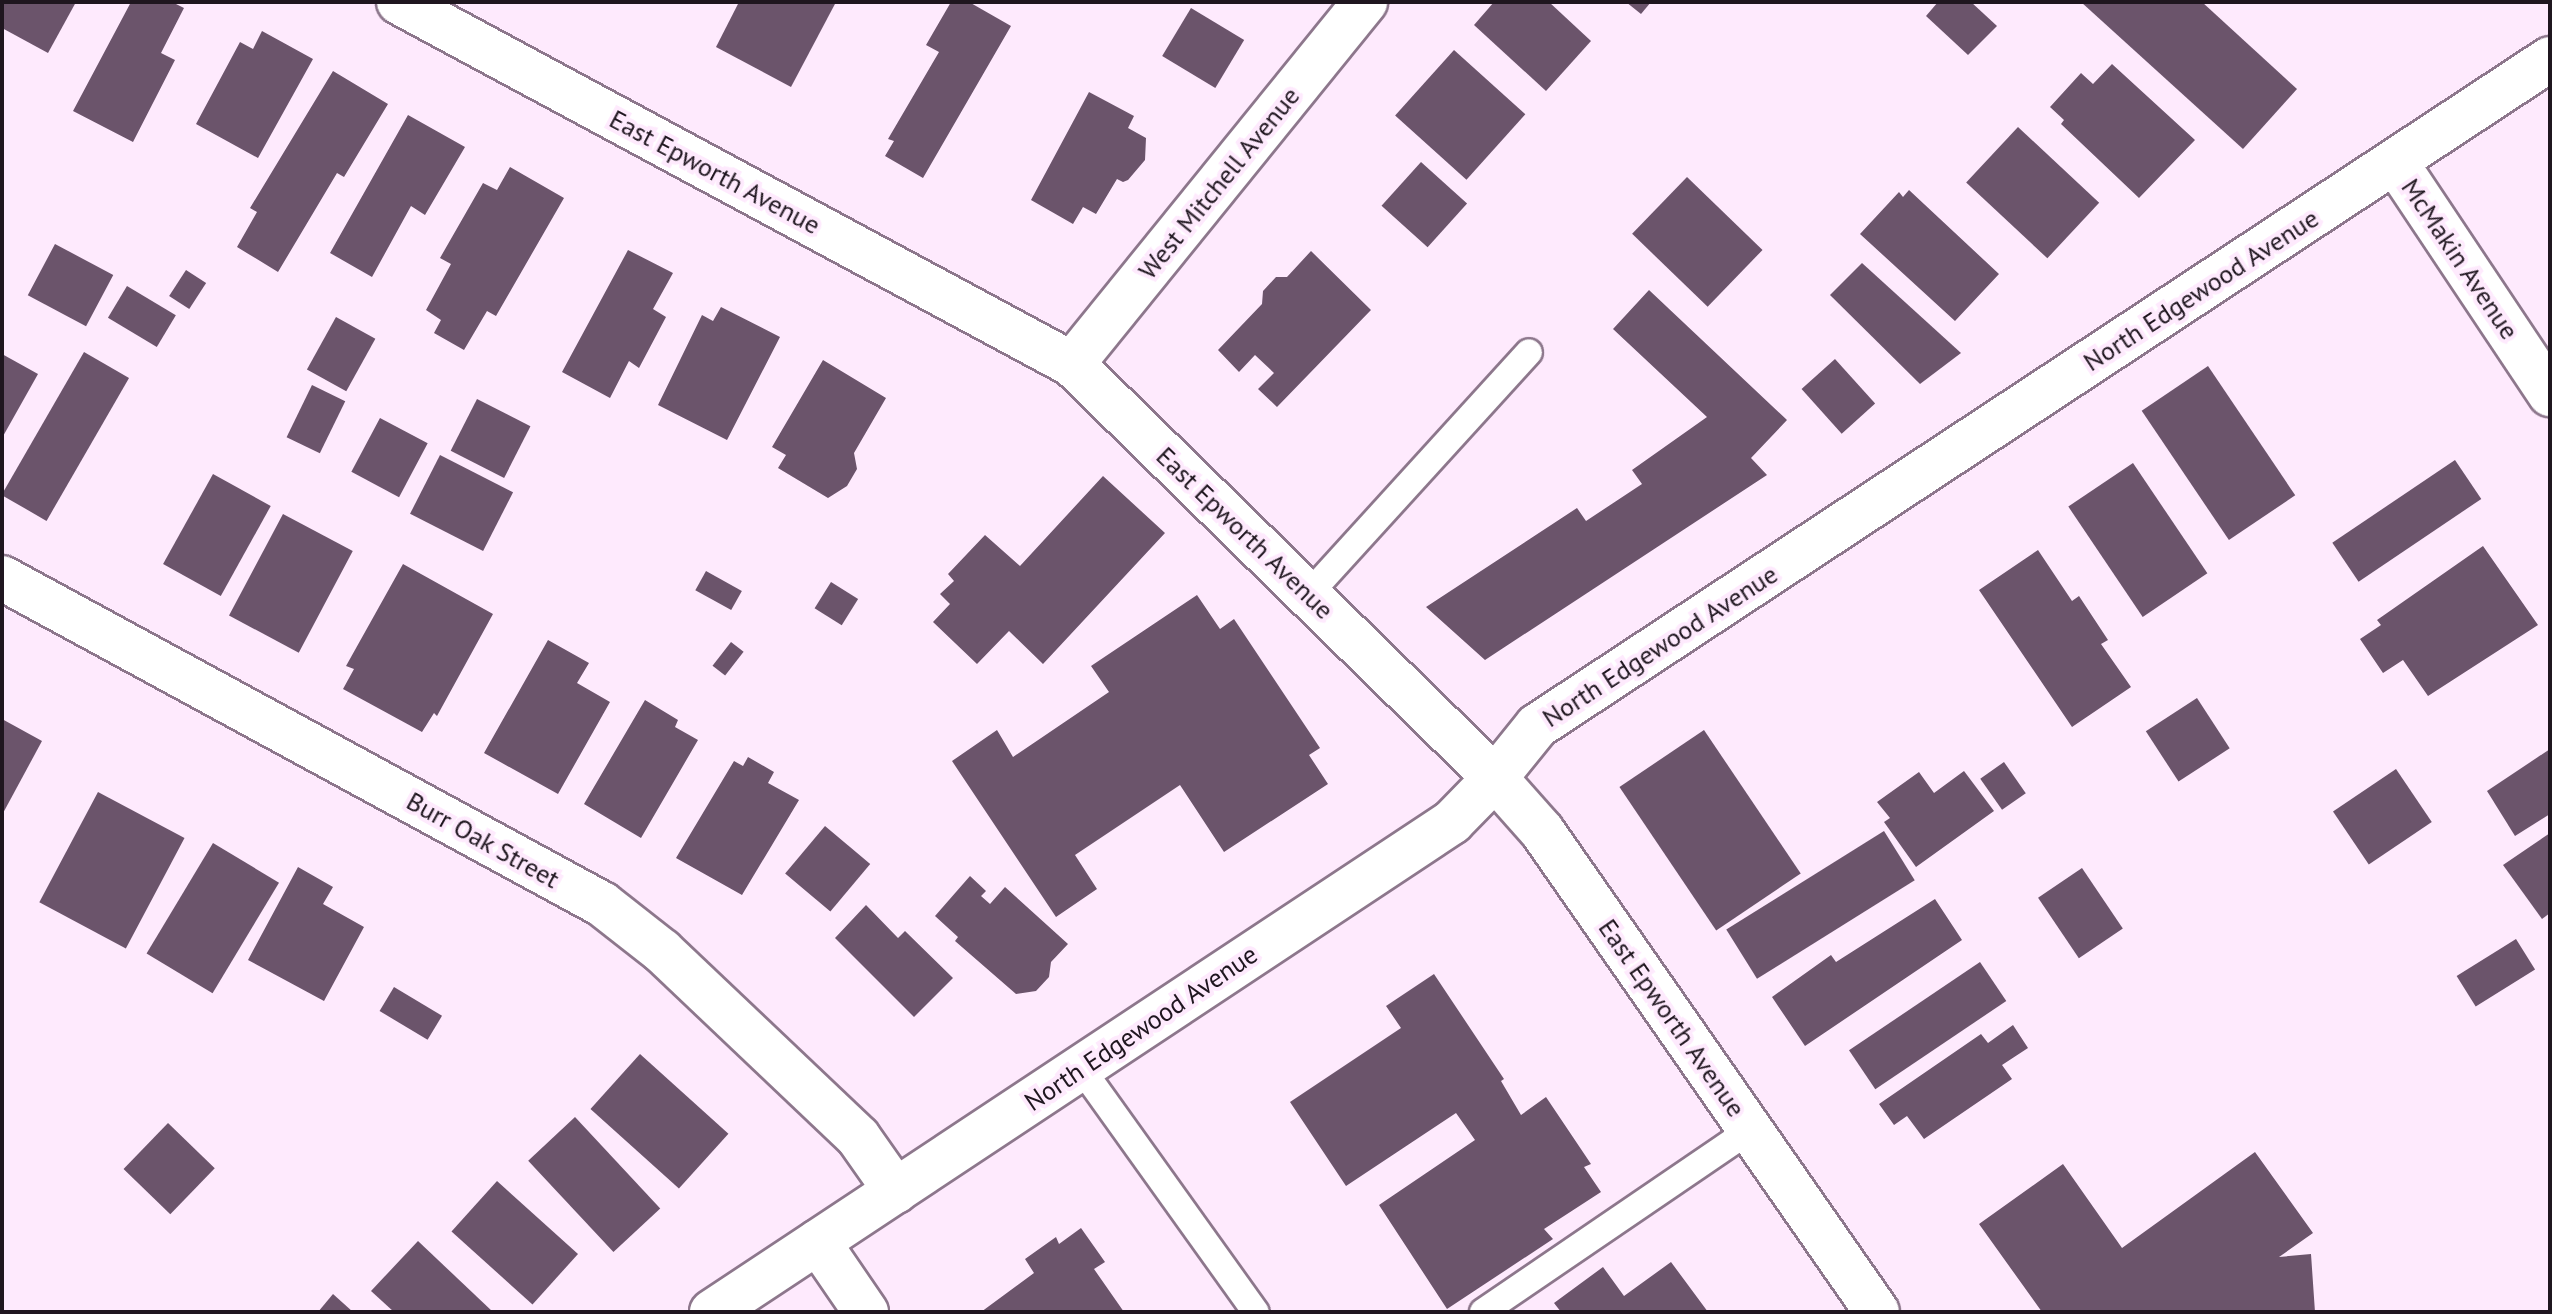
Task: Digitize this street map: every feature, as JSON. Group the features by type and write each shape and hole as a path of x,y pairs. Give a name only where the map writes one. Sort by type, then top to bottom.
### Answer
{"street":[{"name":"East Epworth Avenue","path":"399,2 1072,364 1495,778 1542,831 1877,1312"},
{"name":"West Mitchell Avenue","path":"1072,364 1365,2"},
{"name":"North Edgewood Avenue","path":"712,1312 1452,822 1495,778 1537,726 2550,59"},
{"name":"McMakin Avenue","path":"2396,163 2550,394"},
{"name":"Burr Oak Street","path":"2,578 602,904 662,951 858,1137 896,1191"},
{"path":"818,1242 866,1312"}],"lane":[{"path":"1308,595 1529,352"},
{"path":"1081,1068 1256,1312"},
{"path":"1483,1312 1750,1130"}],"building":[{"path":"2,2 76,2 48,53 2,28"},
{"path":"131,2 172,2 184,8 161,53 175,60 133,142 73,111"},
{"path":"739,2 836,2 791,87 716,47"},
{"path":"951,2 969,2 1011,26 923,178 885,156 894,141 888,139 939,52 926,45"},
{"path":"1494,2 1549,2 1591,41 1546,91 1474,25"},
{"path":"1626,2 1651,2 1641,14"},
{"path":"1938,2 1971,2 1997,26 1968,55 1926,16"},
{"path":"2081,2 2202,2 2297,89 2243,149"},
{"path":"1191,8 1244,40 1215,88 1162,56"},
{"path":"262,31 313,59 258,158 196,124 240,42 253,49"},
{"path":"1454,50 1525,114 1466,180 1395,115"},
{"path":"2112,64 2195,140 2139,198 2061,124 2064,120 2050,107 2081,73 2093,84"},
{"path":"333,71 388,104 344,177 337,173 278,272 237,247 257,212 250,208"},
{"path":"1089,92 1134,116 1128,128 1146,138 1145,160 1128,180 1123,182 1117,179 1096,214 1083,207 1073,224 1031,200"},
{"path":"408,115 465,147 425,215 411,206 372,277 330,253"},
{"path":"2018,127 2099,203 2047,258 1966,183"},
{"path":"1421,162 1467,203 1428,247 1382,206"},
{"path":"510,167 564,198 496,316 487,311 464,350 434,333 441,320 426,310 451,264 440,258 483,183 497,190"},
{"path":"1687,177 1763,250 1708,307 1632,234"},
{"path":"1909,190 1999,274 1955,321 1860,234 1899,192 1903,197"},
{"path":"55,244 113,275 86,326 28,295"},
{"path":"628,250 673,273 653,309 666,317 639,368 629,361 610,398 562,372"},
{"path":"1311,251 1371,310 1277,407 1258,389 1274,373 1255,355 1239,372 1218,350 1262,304 1263,291 1276,277 1287,277"},
{"path":"1862,263 1961,353 1920,384 1830,295"},
{"path":"186,270 206,283 189,309 169,296"},
{"path":"127,286 176,315 157,347 108,318"},
{"path":"1649,290 1787,420 1751,458 1767,475 1485,660 1426,607 1577,508 1586,521 1642,484 1632,470 1707,417 1613,329"},
{"path":"721,307 780,337 727,440 658,405 702,315 713,321"},
{"path":"336,317 375,339 346,391 307,369"},
{"path":"84,352 129,378 47,521 2,494"},
{"path":"2,354 38,374 2,438"},
{"path":"1835,359 1875,404 1842,434 1802,389"},
{"path":"823,360 886,398 854,453 857,469 847,486 828,498 778,468 786,455 772,447"},
{"path":"2208,366 2295,495 2229,540 2142,411"},
{"path":"312,385 345,401 320,453 287,437"},
{"path":"477,399 530,426 504,478 451,451"},
{"path":"380,418 428,443 399,497 351,472"},
{"path":"440,455 513,492 483,551 410,514"},
{"path":"2455,460 2481,499 2359,582 2332,543"},
{"path":"2133,463 2207,573 2143,617 2068,507"},
{"path":"213,474 271,506 221,596 163,564"},
{"path":"1103,476 1165,533 1043,664 1009,631 977,664 933,622 950,604 940,594 954,581 948,574 985,535 1020,566"},
{"path":"283,514 353,551 299,653 229,616"},
{"path":"2483,546 2538,625 2428,696 2403,660 2383,673 2360,639 2381,625 2377,620"},
{"path":"2038,550 2072,601 2079,596 2108,640 2101,644 2131,687 2072,727 1979,590"},
{"path":"403,564 493,614 437,716 434,713 422,732 343,689 354,669 346,666"},
{"path":"706,571 742,591 731,610 695,590"},
{"path":"831,582 858,599 842,625 815,608"},
{"path":"1197,595 1220,629 1234,619 1320,748 1309,755 1328,784 1224,852 1180,785 1075,855 1097,889 1056,917 952,761 997,730 1013,757 1109,692 1091,666"},
{"path":"548,640 589,663 577,683 610,702 558,794 484,753"},
{"path":"731,642 744,652 725,675 713,666"},
{"path":"2197,698 2230,748 2179,782 2146,731"},
{"path":"645,700 678,720 675,727 698,740 641,838 584,804"},
{"path":"2,719 42,741 2,815"},
{"path":"1704,730 1801,873 1716,930 1619,787"},
{"path":"2550,749 2550,814 2515,836 2487,791"},
{"path":"748,757 774,772 768,783 799,800 742,895 676,858 734,761 743,766"},
{"path":"2004,762 2026,793 2002,810 1980,779"},
{"path":"2396,769 2432,822 2369,865 2333,811"},
{"path":"1964,771 1994,811 1916,867 1884,822 1890,818 1877,802 1919,772 1934,793"},
{"path":"98,792 185,838 126,948 39,902"},
{"path":"825,826 870,864 830,911 785,873"},
{"path":"1884,831 1915,880 1757,979 1726,930"},
{"path":"2550,833 2550,913 2542,919 2503,865"},
{"path":"213,843 279,883 213,993 147,954"},
{"path":"298,867 333,887 323,904 364,927 324,1001 248,960"},
{"path":"2082,868 2123,929 2079,958 2038,898"},
{"path":"970,876 986,891 981,896 990,904 1005,887 1068,944 1051,962 1049,977 1036,991 1016,994 955,941 958,937 935,916"},
{"path":"1935,899 1962,940 1805,1046 1772,997 1831,955 1836,962"},
{"path":"866,905 898,938 905,931 953,978 914,1017 835,938"},
{"path":"2516,939 2535,970 2476,1007 2457,976"},
{"path":"1980,962 2006,1001 1875,1089 1849,1050"},
{"path":"1434,974 1504,1079 1501,1081 1521,1115 1546,1097 1591,1164 1584,1167 1601,1192 1544,1229 1553,1239 1447,1309 1379,1205 1475,1140 1456,1113 1346,1186 1290,1102 1401,1028 1386,1006"},
{"path":"394,987 442,1016 428,1040 380,1011"},
{"path":"2013,1025 2028,1048 2002,1065 2012,1079 1924,1139 1907,1116 1894,1125 1879,1104 1981,1034 1988,1043"},
{"path":"640,1054 728,1134 679,1189 590,1109"},
{"path":"575,1117 660,1208 613,1252 528,1161"},
{"path":"168,1123 215,1168 170,1214 124,1169"},
{"path":"2255,1152 2313,1233 2279,1257 2311,1254 2315,1312 2042,1312 1979,1224 2063,1164 2122,1248"},
{"path":"497,1181 578,1254 533,1304 451,1232"},
{"path":"1081,1228 1105,1262 1094,1269 1124,1312 981,1312 1034,1273 1025,1259 1056,1237 1059,1244"},
{"path":"418,1241 493,1312 394,1312 371,1291"},
{"path":"1671,1262 1708,1312 1561,1312 1554,1303 1603,1267 1624,1296"},
{"path":"333,1294 353,1312 318,1312"}]}
